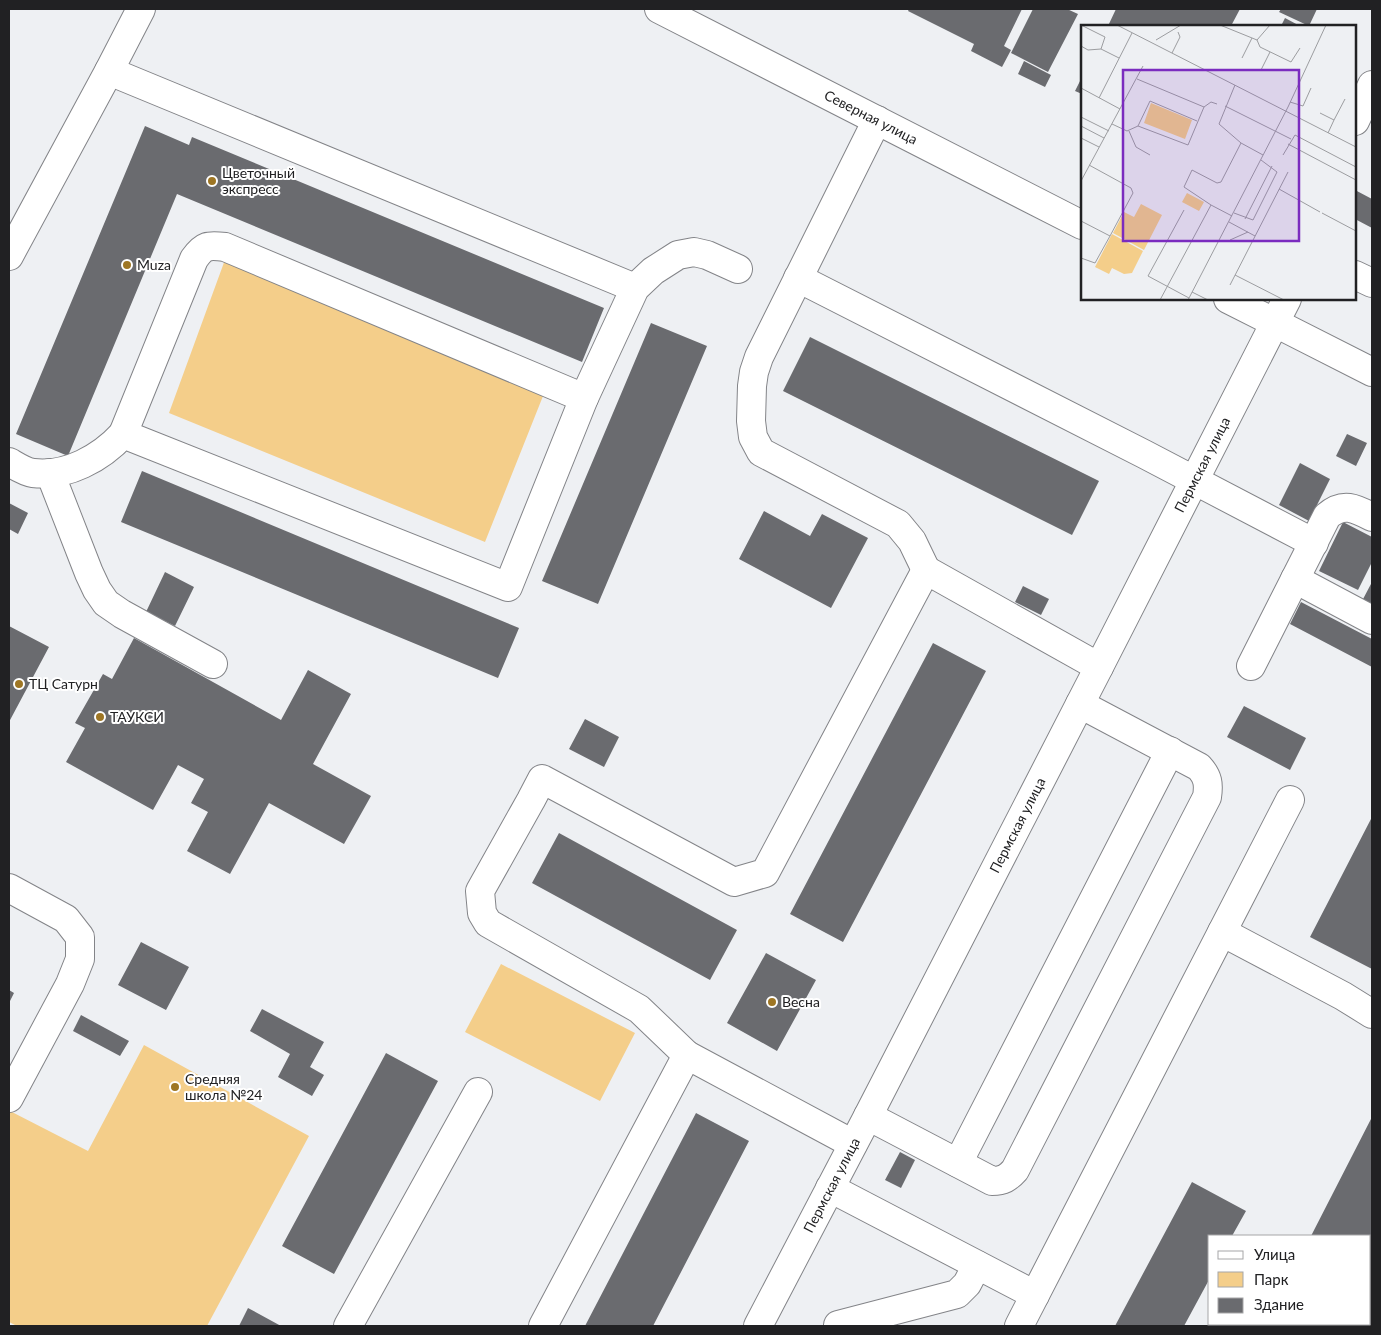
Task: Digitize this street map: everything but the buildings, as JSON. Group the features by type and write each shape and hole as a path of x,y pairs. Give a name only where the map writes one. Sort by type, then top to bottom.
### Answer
{"street":[{"path":"9,256 141,9"},
{"name":"Северная улица","path":"659,9 1081,224"},
{"path":"109,71 635,288"},
{"path":"1356,119 1372,85"},
{"path":"877,120 759,357 752,386 751,421 753,437 761,452 898,524 912,541 926,570 1100,667"},
{"path":"9,462 32,473 50,473 70,469 94,458 112,446 123,434 194,259 201,249 211,246 234,251 584,398"},
{"path":"123,434 508,587 584,398 635,288 653,271 678,255 694,252 707,255 738,270"},
{"path":"1356,275 1372,283"},
{"path":"798,278 1314,543"},
{"path":"1230,300 1372,372"},
{"name":"Пермская улица","path":"758,1326 1100,667 1286,300"},
{"path":"50,473 89,573 106,603 122,614 213,664"},
{"path":"1251,666 1327,516 1334,510 1347,507 1360,510 1372,517"},
{"path":"853,1144 687,1055 639,1009 488,923 482,913 480,891 542,779 734,882 765,873 926,570"},
{"path":"1295,579 1372,620"},
{"path":"868,1116 992,1181 1002,1181 1010,1176 1015,1170 1203,806 1209,786 1207,776 1200,767 1080,704"},
{"path":"958,1162 1170,751"},
{"path":"1019,1326 1290,800"},
{"path":"9,888 66,919 80,937 80,959 70,984 9,1098"},
{"path":"1222,932 1344,996 1372,1014"},
{"path":"544,1326 687,1055"},
{"path":"348,1326 478,1092"},
{"path":"830,1188 1035,1295"},
{"path":"838,1325 957,1294 967,1284 977,1265"}],"green space":[{"path":"226,257 545,391 485,542 169,413"},
{"path":"501,964 635,1033 600,1101 465,1032"},
{"path":"144,1045 309,1136 207,1326 17,1326 9,1322 10,1111 88,1151"}],"place":[{"name":"Цветочный экспресс","path":"212,181"},
{"name":"Muza","path":"127,265"},
{"name":"ТЦ Сатурн","path":"19,684"},
{"name":"ТАУКСИ","path":"100,717"},
{"name":"Весна","path":"772,1002"},
{"name":"Средняя школа №24","path":"175,1087"}]}
